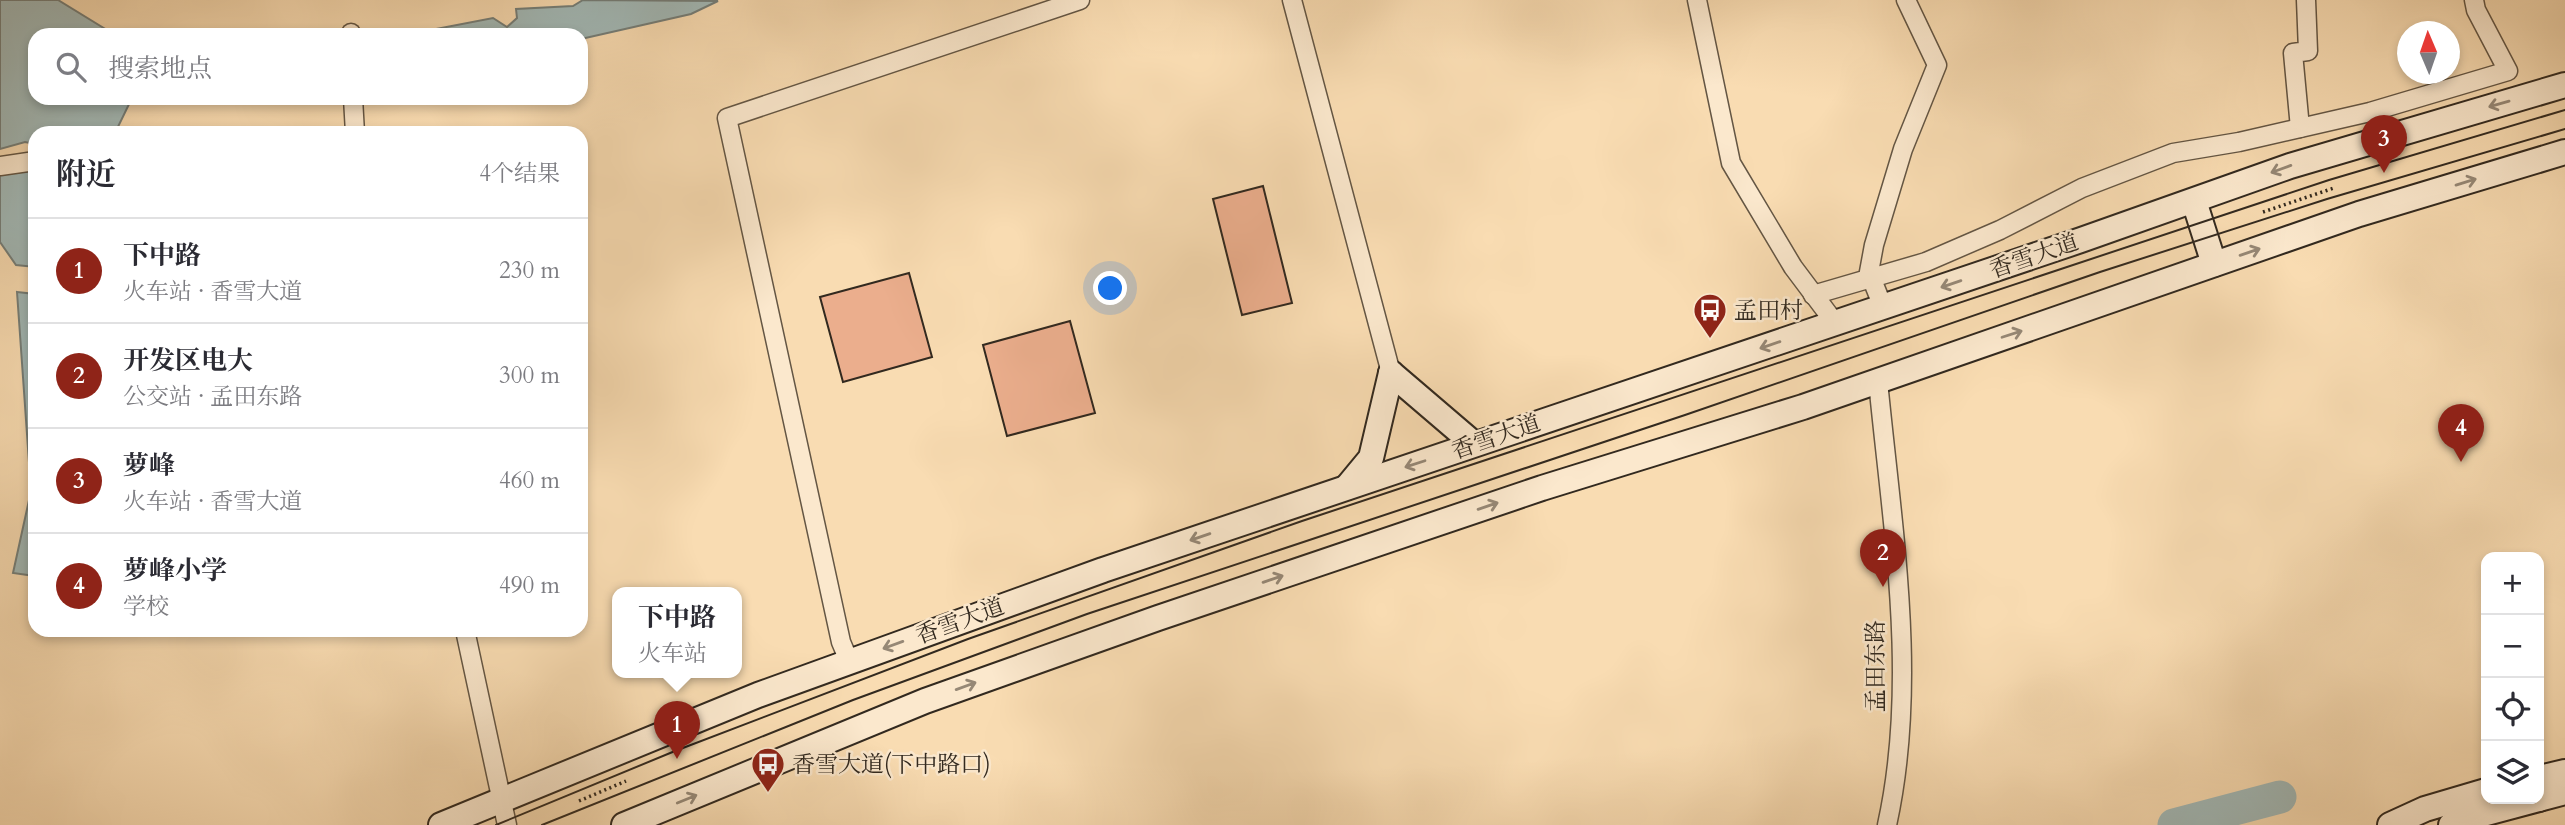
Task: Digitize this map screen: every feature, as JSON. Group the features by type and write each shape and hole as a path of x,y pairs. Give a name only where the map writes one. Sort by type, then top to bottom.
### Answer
{"main road":[{"name":"香雪大道","path":"441,825 758,695 1021,599 2194,201 2290,166 2565,85"},
{"path":"624,825 925,701 1158,618 1542,488 1696,442 1878,381 2359,214 2565,152"},
{"path":"2194,201 2214,264"},
{"path":"1346,487 1371,458 1391,373 1474,444"},
{"path":"2544,777 2565,772"},
{"path":"2390,825 2425,809 2481,792"},
{"path":"2544,798 2565,792"},
{"path":"2451,825 2520,804"}],"street":[{"path":"849,661 841,642 727,118 1080,0"},
{"path":"1292,0 1391,373"},
{"path":"1698,0 1731,163 1793,267 1835,323"},
{"path":"1883,307 1869,272 1874,245 1903,149 1937,65 1906,0"},
{"path":"2300,128 2293,52 2308,51 2306,0"},
{"path":"1813,295 1926,262 2000,230 2082,188 2173,153 2370,113 2508,71 2476,10 2474,0"},
{"path":"353,105 355,126"},
{"path":"0,166 28,162"},
{"name":"孟田东路","path":"1878,381 1900,607 1899,737 1888,825"},
{"path":"467,637 507,825"}],"path":[{"path":"2263,212 2334,188"},
{"path":"579,801 626,781"}],"water":[{"path":"0,0 58,0 104,28 28,28 28,105 129,105 118,126 28,126 28,143 0,149"},
{"path":"583,0 718,1 691,14 588,37 588,28 441,28 493,18 507,27 517,18 516,9 573,6"},
{"path":"28,169 28,266 16,265 0,242 0,175"},
{"path":"17,292 28,293 28,448"},
{"path":"28,505 28,575 13,573"}],"building":[{"path":"1263,186 1292,303 1242,315 1213,199"},
{"path":"909,273 932,357 843,382 820,297"},
{"path":"1070,321 1095,413 1007,436 983,345"}],"waterway":[{"path":"2174,825 2280,797"}],"tram line":[{"path":"496,825 675,751 968,639 1302,521 2329,180 2565,110"},
{"path":"542,825 853,700 1087,614 1685,415 2100,272 2327,199 2565,129"}],"place":[{"name":"萝峰","path":"2384,173"},
{"name":"孟田村","path":"1710,340"},
{"name":"萝峰小学","path":"2461,462"},
{"name":"开发区电大","path":"1883,587"},
{"name":"下中路","path":"677,759"},
{"name":"香雪大道(下中路口)","path":"768,794"}]}
